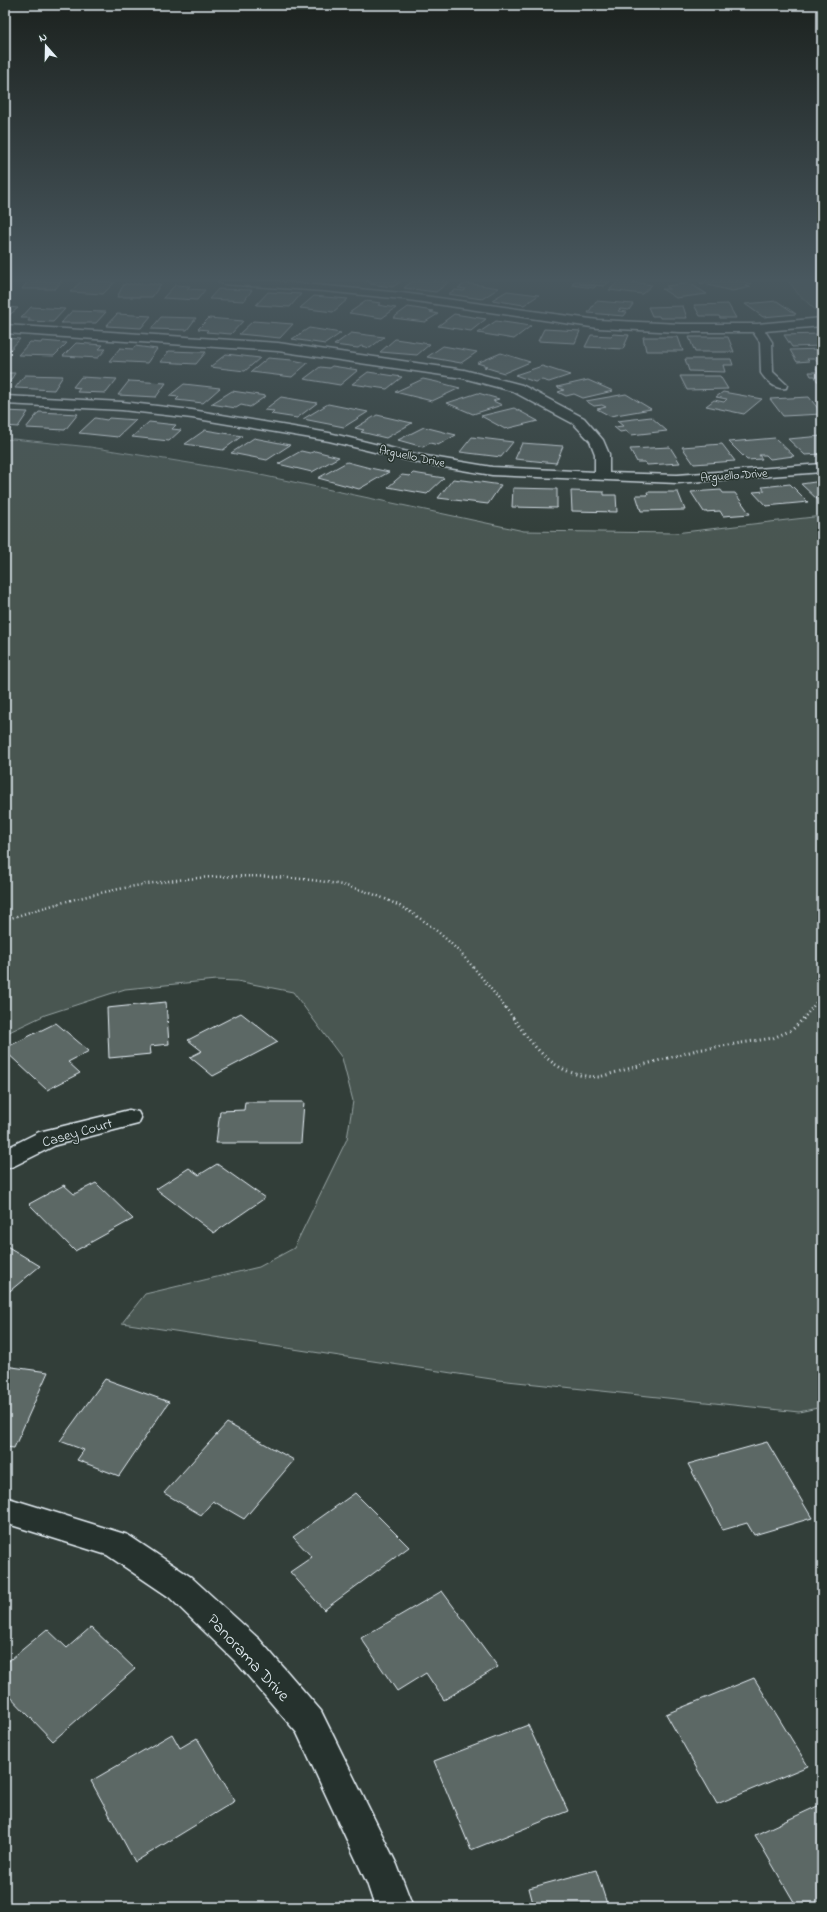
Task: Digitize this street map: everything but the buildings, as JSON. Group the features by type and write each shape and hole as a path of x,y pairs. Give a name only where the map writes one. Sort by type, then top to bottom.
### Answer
{"street":[{"path":"438,370 464,374 517,388 579,421 596,440 602,454 602,478"},
{"path":"767,370 767,373 781,385"},
{"name":"Arguello Drive","path":"5,400 114,406 192,414 329,438 420,459 492,471 602,478 677,479 822,468"},
{"name":"Casey Court","path":"5,1160 48,1138 129,1118"},
{"name":"Panorama Drive","path":"5,1510 117,1545 180,1587 247,1650 309,1722 384,1878 394,1907"}],"path":[{"path":"5,920 58,903 102,892 139,884 194,878 234,875 281,876 328,881 366,890 390,900 413,914 458,948 499,998 534,1047 560,1067 579,1074 599,1077 678,1055 778,1036 791,1031 803,1019 822,995"}],"shaded area":[{"path":"13,439 90,447 251,473 524,531 675,533 822,516 822,1407 799,1412 498,1380 122,1323 145,1294 259,1267 294,1248 347,1139 353,1101 342,1058 293,992 237,981 216,980 125,989 45,1015 5,1034 5,440"}]}
